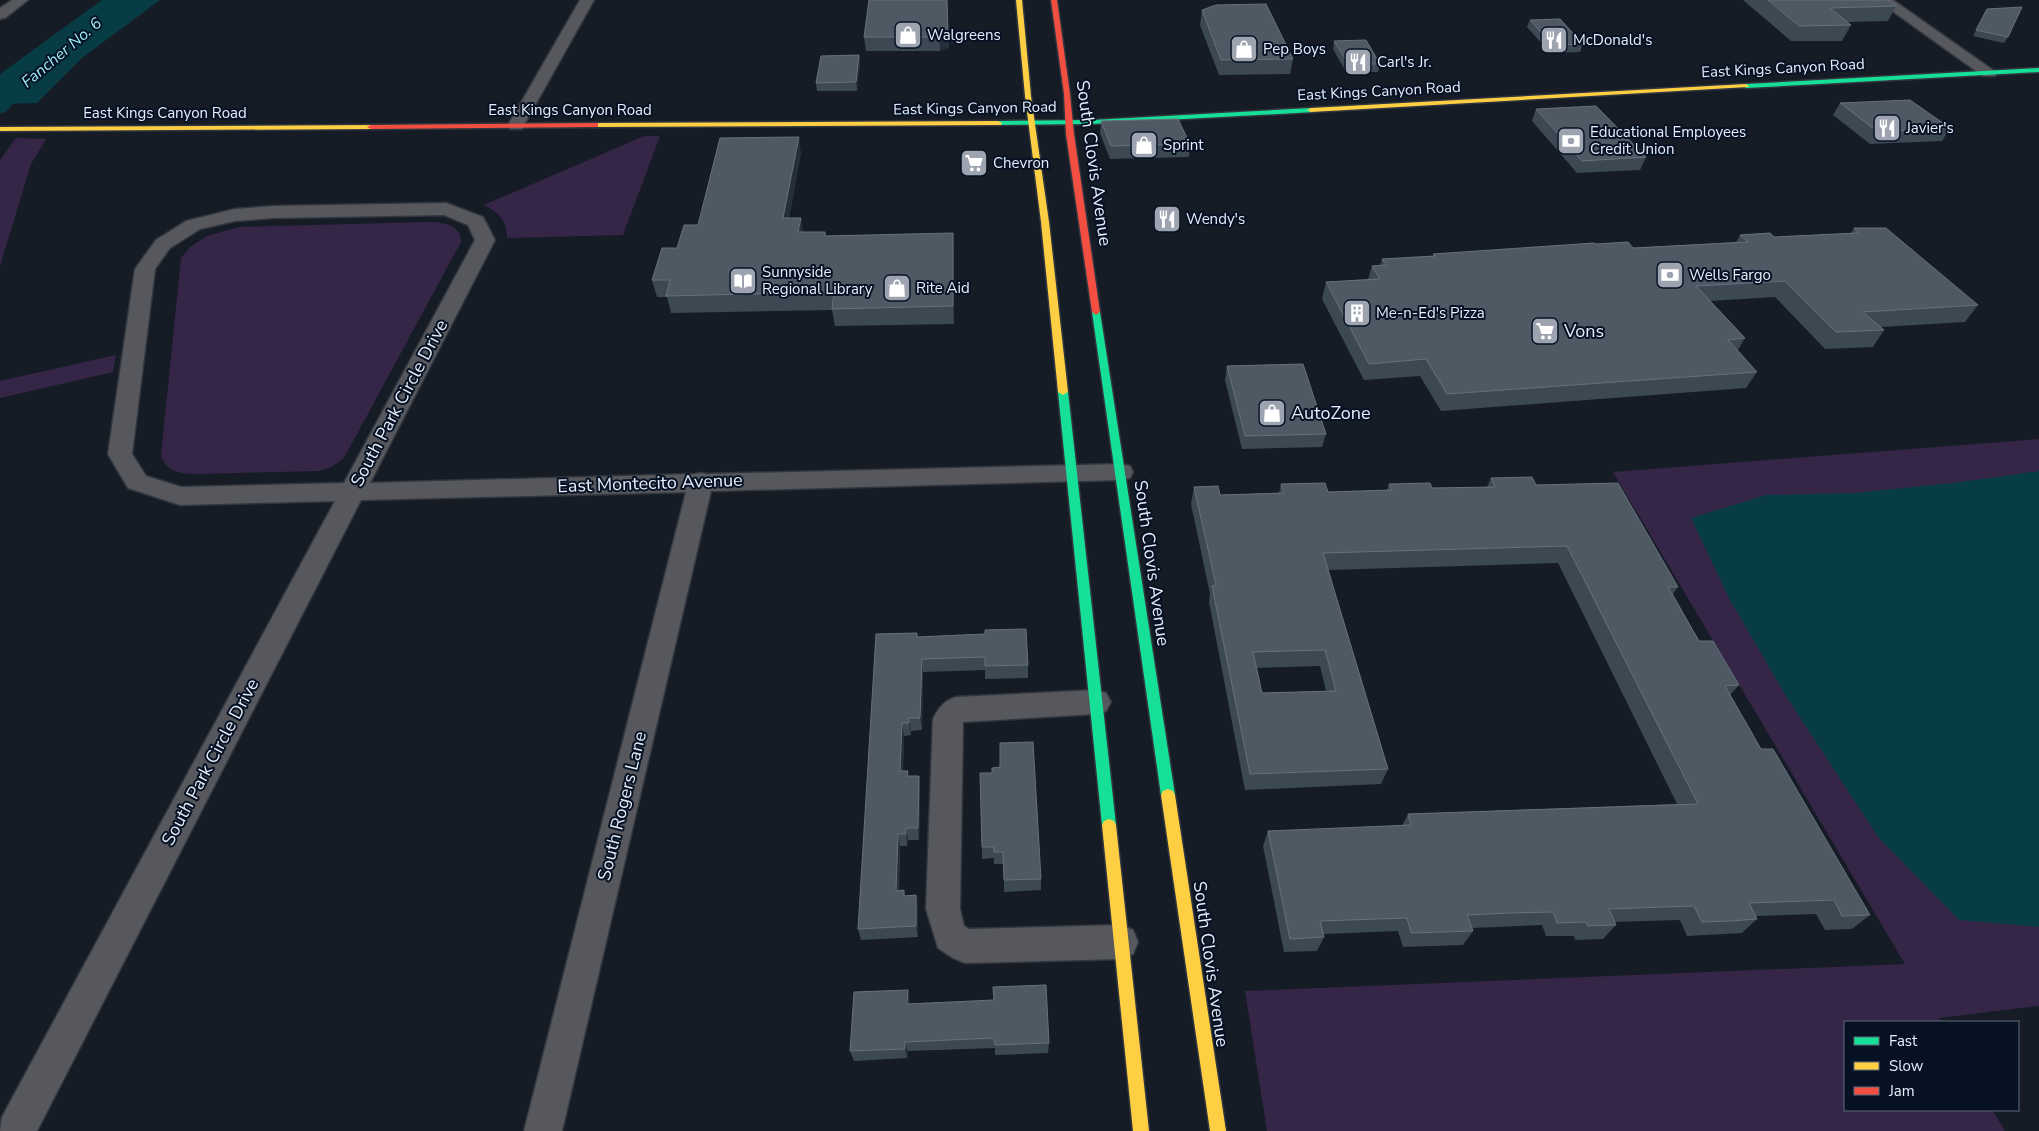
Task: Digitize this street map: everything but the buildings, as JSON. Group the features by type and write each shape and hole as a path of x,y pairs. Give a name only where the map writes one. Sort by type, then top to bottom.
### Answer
{"main road":[{"path":"1019,0 1034,105 1032,123 1045,222 1141,1131"},
{"name":"South Clovis Avenue","path":"1054,0 1063,105 1070,122 1218,1131"},
{"path":"1950,61 1970,60"},
{"name":"East Kings Canyon Road","path":"0,129 1070,122 1509,98 1989,66 2039,70"},
{"path":"1509,98 1515,91 1665,82 1674,78"},
{"name":"East Kings Canyon Road","path":"1063,105 1083,104"},
{"name":"East Kings Canyon Road","path":"1014,106 1034,105"},
{"name":"East Kings Canyon Road","path":"506,110 530,110"}],"street":[{"path":"0,15 21,0"},
{"path":"516,125 530,110 587,0"},
{"path":"1884,0 1970,60 1989,66"},
{"name":"South Park Circle Drive","path":"16,1131 485,240 476,222 446,209 274,212 236,215 193,225 163,244 145,268 120,454 137,482 180,496"},
{"name":"East Montecito Avenue","path":"180,496 700,481 1121,472"},
{"name":"South Rogers Lane","path":"543,1131 700,481"},
{"path":"1096,702 956,709 948,719 943,909 950,936 965,946 1121,942"}],"shaded area":[{"path":"644,136 660,136 623,235 507,238 504,222 494,211 484,205"},
{"path":"16,138 46,139 31,164 0,266 0,160"},
{"path":"442,223 454,227 460,234 461,242 344,458 332,467 318,471 191,474 175,471 166,465 161,455 181,258 190,247 207,236 239,227"},
{"path":"116,355 113,372 0,398 0,381"},
{"path":"2039,439 2039,1006 1939,1018 1940,1021 1844,1021 1844,1111 1993,1111 2005,1131 1267,1131 1245,991 1905,964 1613,472"}],"water":[{"path":"102,0 160,0 82,58 37,103 0,104 0,74"},
{"path":"2039,471 2039,927 1959,920 1878,837 1786,696 1730,600 1691,518 1766,495 1854,493 1952,483"}],"waterway":[{"name":"Fancher No. 6","path":"0,108 27,77"}],"traffic: fast":[{"path":"1746,86 2039,70"},
{"path":"998,123 1092,122 1311,110"},
{"path":"1096,312 1168,795"},
{"path":"1063,392 1109,825"}],"traffic: slow":[{"path":"1019,0 1028,96 1045,222 1063,392"},
{"path":"1311,110 1746,86"},
{"path":"595,125 998,123"},
{"path":"0,129 371,127"},
{"path":"1168,795 1218,1131"},
{"path":"1109,825 1141,1131"}],"traffic: jam":[{"path":"1054,0 1067,94 1070,134 1096,312"},
{"path":"371,127 595,125"}],"place":[{"name":"Walgreens","path":"908,35"},
{"name":"McDonald's","path":"1554,40"},
{"name":"Pep Boys","path":"1244,49"},
{"name":"Carl's Jr.","path":"1358,62"},
{"name":"Javier's","path":"1887,128"},
{"name":"Educational Employees Credit Union","path":"1571,141"},
{"name":"Sprint","path":"1144,145"},
{"name":"Chevron","path":"974,163"},
{"name":"Wendy's","path":"1167,219"},
{"name":"Wells Fargo","path":"1670,275"},
{"name":"Sunnyside Regional Library","path":"743,281"},
{"name":"Rite Aid","path":"897,288"},
{"name":"Me-n-Ed's Pizza","path":"1357,313"},
{"name":"Vons","path":"1545,331"},
{"name":"AutoZone","path":"1272,413"}]}
